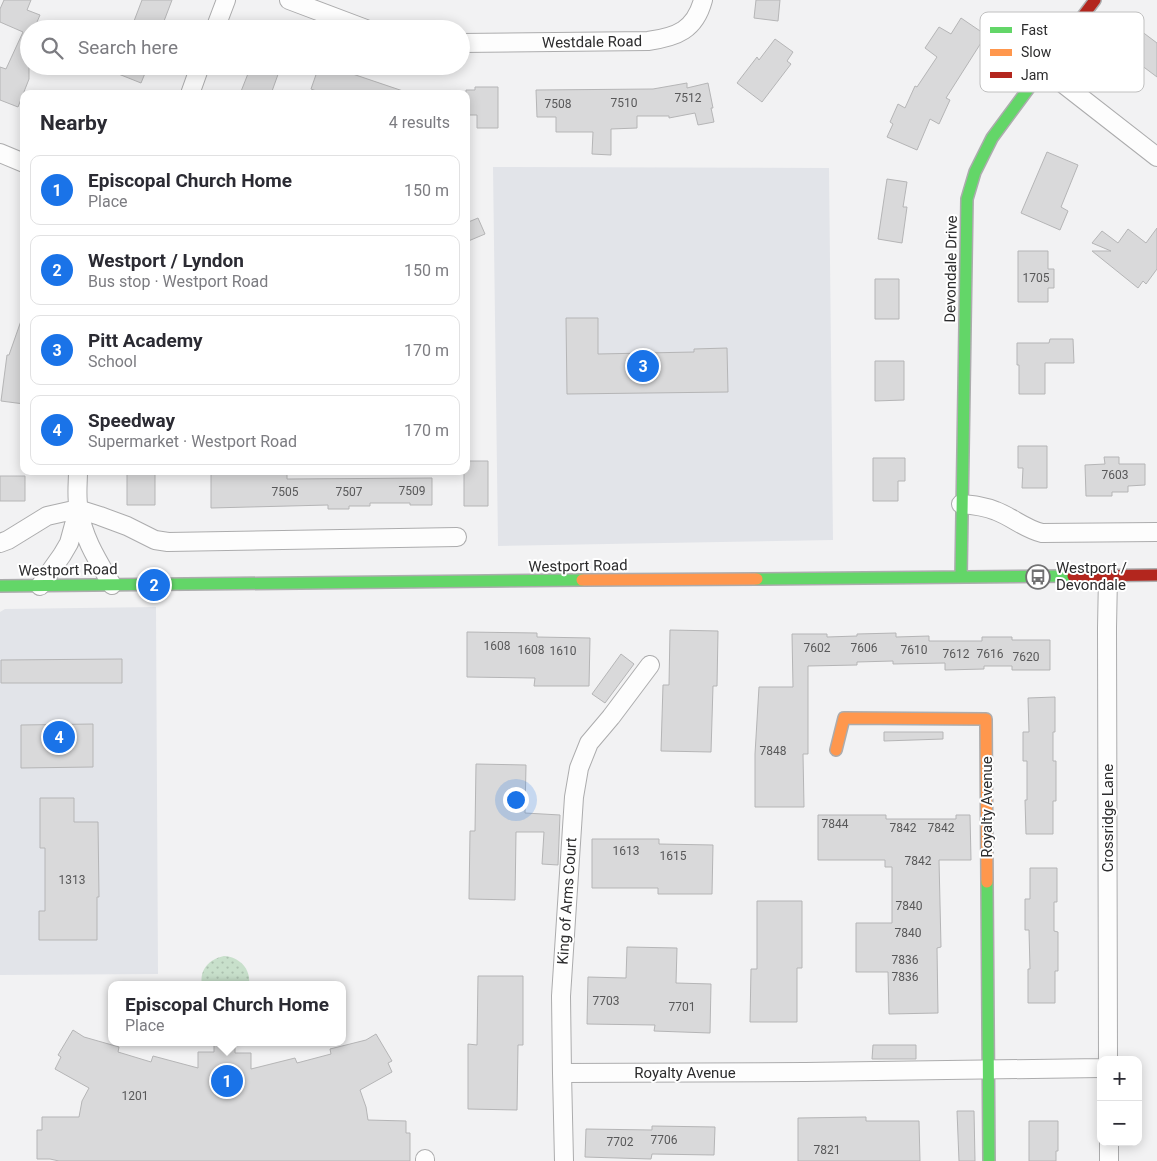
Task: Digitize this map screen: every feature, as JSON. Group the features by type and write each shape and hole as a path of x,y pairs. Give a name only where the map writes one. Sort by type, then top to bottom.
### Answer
{"street":[{"path":"218,20 226,0"},
{"path":"289,0 342,20"},
{"name":"Westdale Road","path":"470,43 648,41 667,38 680,33 691,24 700,10 703,0"},
{"name":"Devondale Drive","path":"1086,12 1095,0"},
{"path":"191,90 197,75"},
{"name":"Devondale Drive","path":"961,577 967,199 972,180 985,149 1025,92"},
{"path":"1074,92 1157,157"},
{"path":"0,154 20,162"},
{"path":"40,586 69,544 78,510 78,475"},
{"path":"961,504 980,505 997,511 1034,531 1042,533 1157,532"},
{"path":"78,510 93,553 112,585"},
{"path":"0,543 47,516 78,510 127,526 155,540 168,542 457,537"},
{"name":"Westport Road","path":"0,586 1157,575"},
{"name":"Crossridge Lane","path":"1108,576 1108,1056"},
{"name":"King of Arms Court","path":"564,1161 561,996 574,797 579,768 590,743 650,665"},
{"name":"Royalty Avenue","path":"836,750 844,718 986,719 989,1161"},
{"name":"Royalty Avenue","path":"562,1073 1097,1068"},
{"path":"1109,1146 1109,1161"}],"shaded area":[{"path":"493,167 829,168 833,540 498,546"},
{"path":"156,607 158,974 0,975 0,612 5,609"}],"green space":[{"path":"219,957 229,957 243,964 248,973 249,981 201,981 206,966"}],"building":[{"path":"4,0 31,0 27,10 40,15 38,20 20,20 20,31 0,22 0,9"},
{"path":"142,0 172,0 164,20 134,20"},
{"path":"756,0 780,0 778,21 754,18"},
{"path":"961,18 980,31 980,44 946,98 950,100 939,124 930,119 917,150 887,137 893,124 890,122 898,104 905,108 915,86 917,87 937,57 925,48 939,27 951,34"},
{"path":"1144,33 1157,43 1157,77 1144,67"},
{"path":"20,39 20,75 29,75 29,79 25,90 20,90 18,107 0,100 0,67 6,69"},
{"path":"775,39 793,52 787,61 791,64 762,102 737,83 757,57 759,60"},
{"path":"121,75 144,75 141,83"},
{"path":"247,75 278,75 272,90 242,90"},
{"path":"316,75 356,75 400,90 314,90 311,89"},
{"path":"687,83 687,88 708,83 714,122 698,125 695,113 669,118 669,116 637,116 637,128 611,129 611,155 592,154 593,132 556,132 556,117 537,117 536,90 653,89"},
{"path":"475,87 498,87 498,128 477,128 477,115 470,115 470,90 475,90"},
{"path":"1047,152 1078,165 1061,207 1068,211 1060,230 1021,213"},
{"path":"887,179 907,182 903,207 907,207 902,243 878,239"},
{"path":"478,218 485,234 470,240 470,221"},
{"path":"1157,228 1157,269 1146,284 1143,281 1138,288 1092,251 1111,251 1092,243 1102,231 1118,243 1128,229 1146,243"},
{"path":"1018,251 1048,251 1048,269 1054,269 1054,288 1048,288 1048,302 1018,302"},
{"path":"875,279 899,279 899,319 875,319"},
{"path":"566,318 598,318 598,354 694,352 694,349 727,348 728,392 567,394"},
{"path":"20,324 20,403 1,401 7,355 9,355"},
{"path":"1050,339 1073,339 1074,363 1045,363 1045,394 1019,394 1017,343 1049,343"},
{"path":"875,361 904,361 904,400 875,401"},
{"path":"1018,446 1047,446 1047,488 1022,488 1023,468 1018,468"},
{"path":"1104,457 1119,457 1119,464 1145,464 1145,485 1128,486 1128,492 1112,492 1112,496 1086,496 1085,465 1105,464"},
{"path":"873,458 905,458 905,481 898,481 898,501 873,501"},
{"path":"470,461 488,461 488,506 464,506 464,475 470,475"},
{"path":"127,475 155,475 155,505 127,505"},
{"path":"211,475 287,475 287,479 432,478 432,505 370,503 370,506 349,506 349,509 328,509 328,505 211,508"},
{"path":"0,476 25,476 25,501 0,501"},
{"path":"670,630 718,631 717,686 713,686 711,752 661,751 663,685 669,685"},
{"path":"467,632 537,633 537,637 590,638 589,686 534,686 535,678 467,677"},
{"path":"896,633 896,637 929,636 929,641 982,641 982,637 1012,637 1012,640 1050,640 1050,670 1012,670 1012,666 984,666 984,669 945,670 945,663 893,664 893,661 857,662 857,665 808,666 808,754 803,754 804,807 755,807 755,754 759,687 793,687 792,634 827,634 827,637"},
{"path":"621,654 634,664 605,703 592,694"},
{"path":"122,659 122,683 1,683 1,660"},
{"path":"1055,697 1053,761 1056,761 1056,801 1053,801 1053,834 1026,834 1027,761 1023,761 1023,732 1029,732 1028,698"},
{"path":"93,724 93,767 21,768 21,725"},
{"path":"884,732 943,732 943,739 884,741"},
{"path":"476,764 526,765 525,813 560,815 558,865 542,864 544,832 516,832 515,900 469,899 470,831 475,831"},
{"path":"40,798 74,798 74,822 98,822 99,897 97,897 97,940 39,940 39,911 45,911 45,848 40,848"},
{"path":"818,815 886,815 886,819 956,819 956,815 970,815 971,860 939,860 941,947 937,948 938,1013 889,1014 888,972 856,972 856,923 892,923 892,867 885,867 885,860 818,860"},
{"path":"592,839 659,839 659,844 713,845 712,894 658,894 658,888 592,888"},
{"path":"1030,868 1057,868 1057,902 1054,902 1054,931 1058,932 1058,971 1055,971 1055,1003 1028,1003 1028,969 1030,969 1029,930 1025,930 1025,899 1030,899"},
{"path":"757,901 802,901 802,968 797,968 797,1022 750,1022 751,969 757,969"},
{"path":"627,947 677,948 676,983 711,984 710,1033 654,1031 655,1025 587,1024 588,977 626,978"},
{"path":"478,976 523,976 523,1045 518,1045 517,1110 468,1109 468,1044 477,1045"},
{"path":"73,1030 84,1037 108,1044 108,1046 119,1047 118,1052 151,1062 153,1056 198,1068 198,1052 214,1052 214,1046 235,1046 235,1053 251,1053 251,1069 295,1058 297,1063 331,1054 330,1049 366,1040 376,1034 392,1061 388,1063 392,1072 360,1090 368,1120 406,1121 406,1133 410,1133 410,1161 59,1161 37,1159 37,1130 42,1130 42,1117 79,1117 82,1101 89,1088 55,1069 61,1057 58,1055"},
{"path":"873,1045 916,1045 916,1059 872,1059"},
{"path":"957,1111 974,1111 975,1161 959,1161"},
{"path":"866,1117 866,1121 919,1121 920,1161 798,1161 798,1118"},
{"path":"1029,1121 1058,1121 1056,1161 1029,1161"},
{"path":"652,1126 715,1127 714,1155 652,1154 651,1159 585,1157 586,1129 652,1130"}],"traffic: fast":[{"path":"961,577 967,199 975,172 992,138 1026,92"},
{"path":"757,579 1073,576"},
{"path":"0,586 582,580"},
{"path":"987,882 989,1161"}],"traffic: slow":[{"path":"582,580 757,579"},
{"path":"836,750 844,718 986,719 987,882"}],"traffic: jam":[{"path":"1086,12 1095,0"},
{"path":"1073,576 1157,575"}],"place":[{"name":"Pitt Academy","path":"643,366"},
{"name":"Westport / Devondale","path":"1038,577"},
{"name":"Westport / Lyndon","path":"154,585"},
{"name":"Speedway","path":"59,737"},
{"name":"Episcopal Church Home","path":"227,1081"}]}
